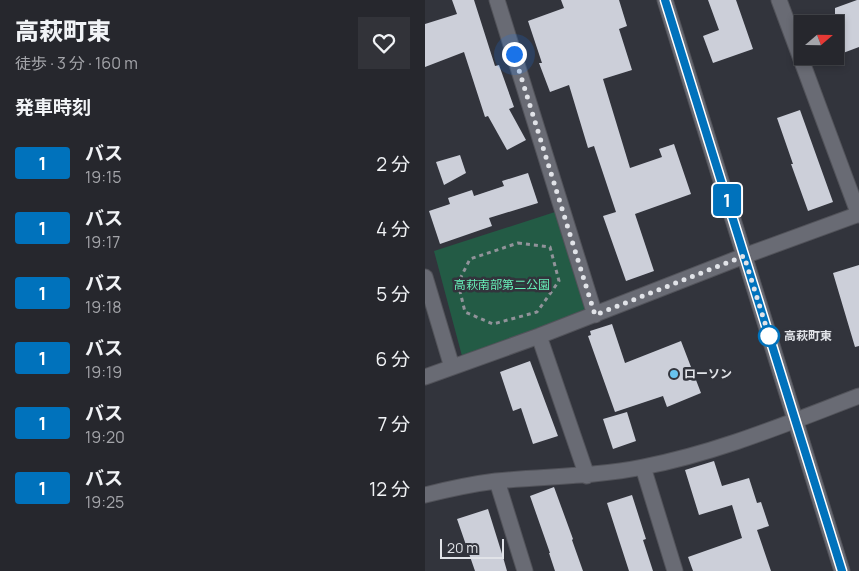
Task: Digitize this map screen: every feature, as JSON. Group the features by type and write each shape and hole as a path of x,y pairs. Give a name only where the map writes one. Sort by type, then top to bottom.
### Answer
{"street":[{"path":"497,0 595,315"},
{"path":"665,0 842,571"},
{"path":"425,376 539,336 744,256 859,215 779,0"},
{"path":"425,277 452,367"},
{"path":"539,336 587,476"},
{"path":"425,495 497,481 587,476 643,467 705,452 859,396"},
{"path":"643,467 675,571"},
{"path":"497,481 525,571"}],"path":[{"path":"518,244 550,247 559,280 537,312 493,324 465,312 459,283 470,259 518,244"}],"green space":[{"name":"高萩南部第二公園","path":"555,212 586,311 462,356 434,251"}],"building":[{"path":"452,0 474,0 495,66 499,65 514,107 509,109 526,140 507,150 488,116 485,117 464,52 425,67 425,24 457,14"},
{"path":"561,0 619,0 627,26 619,29 632,70 603,79 630,168 662,157 659,149 674,144 691,194 635,214 654,271 626,281 603,216 616,212 594,146 588,148 569,85 550,92 539,63 542,63 528,21 564,8"},
{"path":"708,0 736,0 753,49 713,63 703,36 719,30"},
{"path":"859,0 859,47 844,53 844,15 835,15 835,8"},
{"path":"800,110 833,202 808,211 777,118"},
{"path":"460,155 466,173 444,185 436,162"},
{"path":"528,173 538,203 489,218 492,226 440,244 429,211 450,204 448,198 472,190 474,196 504,186 502,181"},
{"path":"859,265 859,346 855,347 833,273"},
{"path":"612,324 625,363 681,341 701,393 667,407 663,396 615,412 588,336 591,335 590,331"},
{"path":"530,361 558,436 533,444 521,408 513,411 500,372"},
{"path":"627,412 636,441 613,449 603,419"},
{"path":"714,461 722,486 749,478 757,503 761,502 769,526 757,530 771,571 693,571 688,557 742,538 732,505 699,515 685,470"},
{"path":"554,487 583,571 555,571 530,496"},
{"path":"632,495 646,539 643,540 653,571 629,571 607,503"},
{"path":"488,509 507,571 475,571 457,519"}],"bus line":[{"name":"1","path":"665,0 842,571"}],"place":[{"name":"高萩町東","path":"769,336"},
{"name":"ローソン","path":"674,374"}],"route":[{"path":"514,54 595,315 744,256 769,336"}]}
